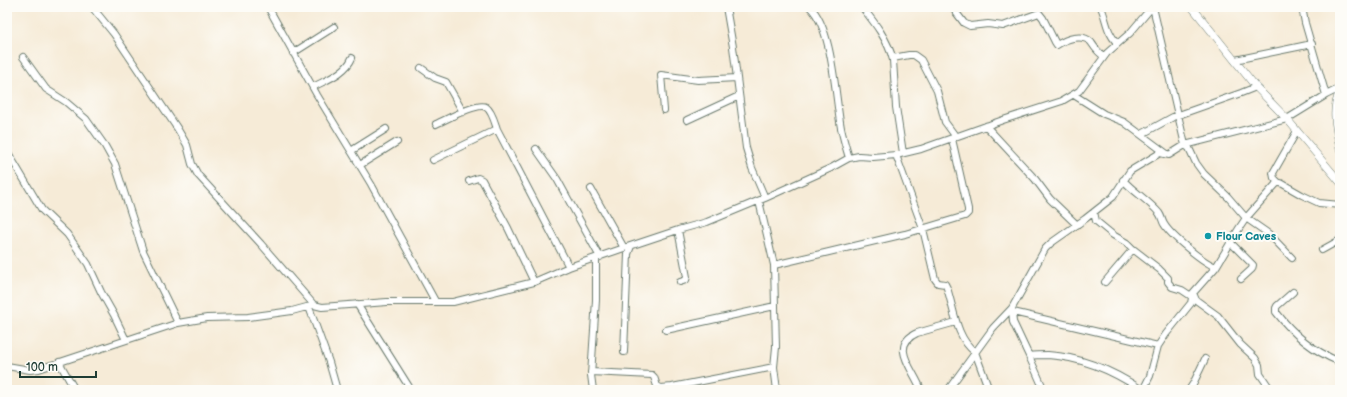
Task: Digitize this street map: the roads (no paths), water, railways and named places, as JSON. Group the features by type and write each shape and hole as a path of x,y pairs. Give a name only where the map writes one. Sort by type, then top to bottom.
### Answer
{"street":[{"path":"92,7 114,34 177,128 187,145 192,164 198,175 262,244 312,306 337,390"},
{"path":"268,7 312,87 360,165 435,301"},
{"path":"726,7 748,158 762,199 774,265 776,347 774,367 777,390"},
{"path":"810,7 820,19 832,60 842,128 849,158"},
{"path":"862,7 881,33 893,58 896,107 903,153"},
{"path":"952,7 964,23 970,26 988,24 1003,26 1039,14 1043,18 1057,45 1067,38 1087,39 1099,54 1104,56"},
{"path":"1101,7 1108,30 1117,43"},
{"path":"7,366 30,370 39,369 178,323 207,318 248,317 292,311 312,306 387,302 453,302 534,282 569,267 678,230 707,222 831,168 849,158 859,156 873,157 896,155 921,150 986,126 1062,101 1074,95 1088,80 1104,56 1130,33 1153,7"},
{"path":"1153,7 1185,145 1189,148 1196,163 1204,174 1228,197 1246,218 1269,234 1292,258"},
{"path":"1192,7 1256,87 1287,119 1340,182"},
{"path":"1302,7 1305,23 1326,95"},
{"path":"293,53 334,27"},
{"path":"1235,60 1312,44"},
{"path":"774,265 923,229 961,218 968,213 954,138 945,122 937,91 921,60 914,55 893,58"},
{"path":"23,57 46,89 66,102 86,119 105,146 114,164 143,251 178,323"},
{"path":"312,87 342,70 350,63 352,58"},
{"path":"421,68 435,78 446,82 463,112"},
{"path":"664,110 661,75 698,80 737,78"},
{"path":"1142,134 1178,115 1256,87"},
{"path":"948,390 974,352 993,328 1013,310 1045,249 1112,197 1118,191 1123,180 1130,171 1160,153 1169,154 1185,145 1287,119 1326,95 1340,90"},
{"path":"1340,90 1334,108 1335,122 1339,134 1340,150"},
{"path":"1074,95 1104,114 1124,122 1169,154"},
{"path":"687,120 739,96"},
{"path":"436,124 478,106 486,107 569,267"},
{"path":"986,126 1035,179 1050,199 1077,225"},
{"path":"351,151 386,129"},
{"path":"433,160 497,129"},
{"path":"1297,131 1273,173 1274,178 1279,183 1319,203 1340,205"},
{"path":"360,165 397,142"},
{"path":"536,149 561,185 598,258 591,372 594,390"},
{"path":"7,151 42,210 67,234 88,264 126,340"},
{"path":"896,155 923,229 935,279 938,283 945,284 947,288 956,322 964,340 974,352 988,390"},
{"path":"469,182 478,178 482,180 508,228 534,282"},
{"path":"1123,180 1161,215 1164,224 1173,234 1198,256 1216,267"},
{"path":"1030,356 1048,355 1065,357 1087,363 1126,380 1142,390 1150,376 1158,346 1191,303 1192,295 1216,267 1246,218 1272,188 1279,183"},
{"path":"591,189 624,248"},
{"path":"1094,212 1096,220 1113,235 1127,243 1159,269 1168,278 1168,282 1172,286 1192,295 1196,300 1218,316 1240,344 1255,358 1260,365 1260,374 1271,390"},
{"path":"678,230 687,277 686,280 680,282"},
{"path":"1322,250 1340,240"},
{"path":"1230,242 1253,265 1252,269 1241,279"},
{"path":"624,352 628,254 631,246"},
{"path":"1106,282 1133,249"},
{"path":"1293,292 1277,306 1276,312 1294,334 1312,347 1340,362"},
{"path":"357,304 411,390"},
{"path":"666,330 775,306"},
{"path":"1013,310 1158,346"},
{"path":"1013,310 1013,322 1030,356 1044,390"},
{"path":"921,390 919,382 906,362 904,350 905,342 911,335 956,322"},
{"path":"1189,390 1205,359"},
{"path":"59,362 75,390"},
{"path":"591,372 652,375 659,388 678,388 774,367"}],"place":[{"name":"Flour Caves","path":"1208,236"}]}
